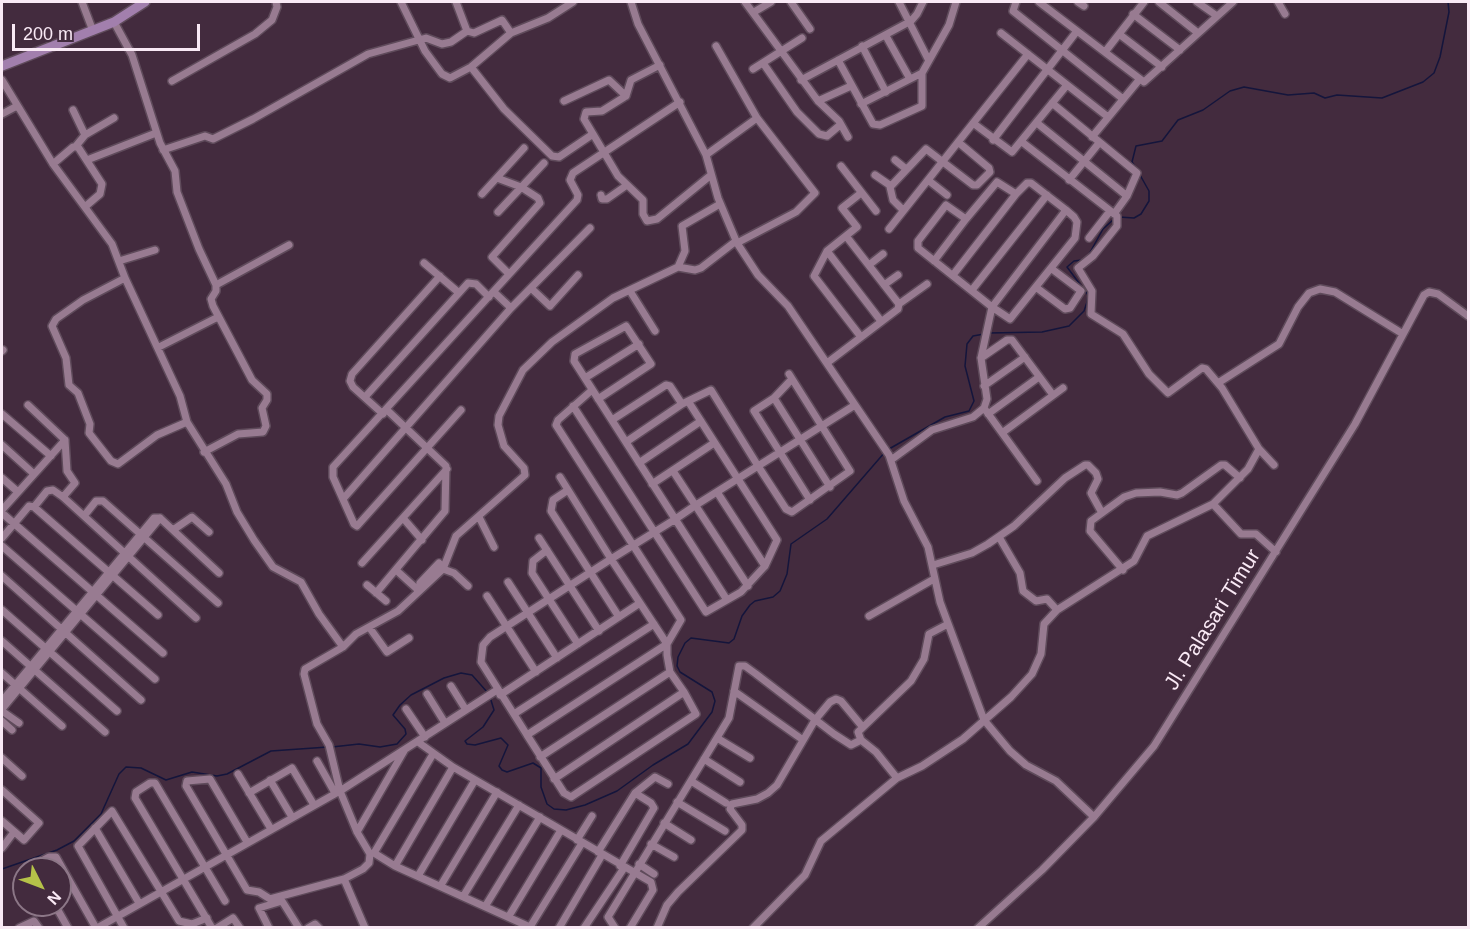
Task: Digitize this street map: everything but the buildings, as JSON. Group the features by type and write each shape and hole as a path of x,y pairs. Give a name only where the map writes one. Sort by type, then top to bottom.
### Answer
{"street":[{"path":"82,2 93,31"},
{"path":"2,66 114,22 145,2"},
{"path":"172,81 255,34 272,20 276,2"},
{"path":"401,2 419,41 446,77 456,77 511,33 548,18 573,2"},
{"path":"456,2 467,31"},
{"path":"631,2 638,24 706,155 720,204 737,242 758,275 788,306 890,458 904,501 928,547 934,579 948,624 984,720 1010,751 1026,765 1056,781 1094,817"},
{"path":"745,2 782,50 801,80 818,101 836,116 848,137"},
{"path":"754,12 771,2"},
{"path":"791,2 810,29"},
{"path":"899,2 911,21 928,59"},
{"path":"801,80 911,21 917,15 923,2"},
{"path":"838,60 870,122 877,125 922,106 922,73 949,25 956,2"},
{"path":"1016,2 1013,11 1123,99"},
{"path":"1040,2 1139,80 1145,82 1233,2"},
{"path":"1105,52 1144,2"},
{"path":"1159,2 1198,33"},
{"path":"1197,2 1216,16"},
{"path":"1278,2 1285,14"},
{"path":"1133,14 1180,50"},
{"path":"467,31 474,33 502,20 511,33"},
{"path":"114,22 132,55 156,133 172,162 177,192 196,243 216,285 216,291 210,299 252,380 267,394 267,400 262,408 266,428 261,433 238,434 204,452"},
{"path":"164,150 205,136 213,139 259,116 368,54 395,44 426,38 442,44 457,39 467,31"},
{"path":"993,140 1077,31"},
{"path":"1001,33 1108,117"},
{"path":"1119,34 1162,67"},
{"path":"886,36 910,79"},
{"path":"753,69 802,38"},
{"path":"338,792 332,755 317,724 304,671 343,647 369,627 390,617 441,566 456,536 525,476 524,468 504,446 498,426 499,416 518,378 552,342 613,298 678,267 695,270 701,268 737,242 796,212 815,193 757,118 716,46"},
{"path":"862,46 886,92"},
{"path":"889,229 1028,54"},
{"path":"763,63 797,112 819,134 827,136 840,125"},
{"path":"660,65 631,81 626,96 602,111 586,112 584,118 618,176 643,200 644,218 652,222 711,174"},
{"path":"471,67 504,109 552,156 559,157 593,134"},
{"path":"861,105 922,73"},
{"path":"2,80 53,164 112,244 124,278 159,347 180,396 187,422 226,484 237,512 273,567 301,582 319,614 343,647"},
{"path":"564,101 609,80 626,96"},
{"path":"1092,137 1139,80"},
{"path":"973,123 1009,151 1015,150 1067,85"},
{"path":"818,101 851,86"},
{"path":"461,410 357,526 333,477 333,467 577,200 578,195 570,180 573,173 680,102"},
{"path":"1052,103 1137,173 1097,252 1078,268 1092,291 1091,314 1123,334 1164,391 1173,391 1202,368 1218,383 1259,449 1274,465"},
{"path":"2,114 17,106"},
{"path":"74,110 85,135"},
{"path":"53,164 76,146 85,135 114,118"},
{"path":"706,155 757,118"},
{"path":"1037,123 1127,196"},
{"path":"87,160 156,133"},
{"path":"957,142 989,168 997,182 1016,194"},
{"path":"1022,142 1115,216"},
{"path":"1069,180 1099,143"},
{"path":"76,146 102,184 100,194 86,206"},
{"path":"482,194 524,148"},
{"path":"890,187 926,149 973,185 990,172"},
{"path":"895,160 906,169"},
{"path":"498,212 544,163"},
{"path":"841,166 876,211"},
{"path":"875,175 890,187 893,200 903,210"},
{"path":"497,178 521,187 538,198 540,203 492,257 509,274"},
{"path":"928,180 947,195"},
{"path":"934,261 997,182"},
{"path":"953,275 1016,194 1029,182 1076,219 1076,235 1052,269 1010,319 934,261 916,244 943,207 948,206 966,219"},
{"path":"600,195 602,199 607,199 627,185"},
{"path":"861,192 842,208 857,227 826,251 814,276 861,337"},
{"path":"972,290 1047,195"},
{"path":"678,267 685,251 682,226 720,204"},
{"path":"1037,481 986,411 987,399 981,358 992,307 1066,210"},
{"path":"1089,238 1115,216"},
{"path":"343,500 511,308 569,247 591,228"},
{"path":"846,236 899,304"},
{"path":"216,285 289,245"},
{"path":"119,261 155,250"},
{"path":"826,251 881,321"},
{"path":"869,265 883,254"},
{"path":"424,263 458,292"},
{"path":"1037,288 1065,309 1070,308 1080,291 1052,269"},
{"path":"884,285 898,274"},
{"path":"531,289 550,306 578,275"},
{"path":"376,593 443,515 447,469 407,428 365,397 350,381 352,374 440,276"},
{"path":"124,278 83,300 56,319 52,326 66,358 69,385 78,393 90,424 89,433 111,461 118,464 157,435 187,422"},
{"path":"365,397 458,292 472,281 511,308"},
{"path":"826,363 898,309 899,304 927,284"},
{"path":"1218,383 1279,344 1298,307 1309,293 1320,289 1335,292 1403,334"},
{"path":"630,291 656,331"},
{"name":"Jl. Palasari Timur","path":"978,927 1042,870 1094,817 1154,746 1355,424 1426,293 1446,298 1468,316"},
{"path":"159,347 218,317"},
{"path":"598,399 650,366 651,362 628,328 622,326 575,354 574,361 674,520 727,600"},
{"path":"981,358 1010,339 1053,396"},
{"path":"585,378 639,344"},
{"path":"984,386 1025,357"},
{"path":"890,458 932,430 986,411 1039,376"},
{"path":"626,442 685,403 711,390 789,512 810,500 830,487 850,471 790,377 774,398 754,411 810,500"},
{"path":"573,406 704,611 709,611 748,586 765,566 777,540 701,421 670,386 666,385 612,420"},
{"path":"1002,433 1063,388"},
{"path":"527,735 667,645 681,620 556,425 592,390"},
{"path":"774,398 830,487"},
{"path":"28,405 65,440 67,471 75,483 63,497"},
{"path":"560,477 611,559 667,645 670,672 696,714 571,796 564,793 514,714 497,693 481,662 483,645 490,637 507,626 611,559 674,520 696,505 855,405"},
{"path":"2,414 51,456"},
{"path":"639,463 701,421"},
{"path":"65,440 2,510 14,524 163,653"},
{"path":"652,484 714,442"},
{"path":"2,446 34,474"},
{"path":"753,927 804,875 821,841 897,778 943,753 1011,696 1032,674 1041,654 1042,630 1057,610 1134,561 1141,543 1147,536 1213,504 1240,478 1259,449"},
{"path":"933,565 972,553 999,537 1065,478 1084,465 1096,473 1098,479 1091,493 1102,513"},
{"path":"1123,570 1090,531 1091,521 1136,493 1160,492 1177,495 1182,493 1221,465 1226,465 1240,478"},
{"path":"362,563 447,469"},
{"path":"673,471 748,586"},
{"path":"2,478 18,492"},
{"path":"34,507 50,489 63,497 196,618"},
{"path":"568,490 553,500 551,511 619,617"},
{"path":"717,492 765,566"},
{"path":"84,516 100,500 144,535 218,603"},
{"path":"1213,504 1241,534 1256,534 1276,552"},
{"path":"2,538 29,506 34,507 158,615"},
{"path":"173,531 192,517 209,532"},
{"path":"479,517 494,547"},
{"path":"2,701 33,668 128,555 154,518 160,518 219,573"},
{"path":"403,518 422,540"},
{"path":"999,537 1020,573 1023,591 1036,601 1047,599 1057,610"},
{"path":"539,538 599,631"},
{"path":"2,546 155,680"},
{"path":"547,550 533,561 531,567 549,600 578,644"},
{"path":"441,566 454,573 468,586"},
{"path":"396,570 417,589"},
{"path":"2,576 141,700"},
{"path":"869,616 934,579"},
{"path":"508,582 557,658"},
{"path":"367,585 386,601"},
{"path":"487,596 536,672"},
{"path":"72,884 97,927 338,792 482,700 536,672 640,603"},
{"path":"2,610 117,711"},
{"path":"514,714 654,624"},
{"path":"897,778 876,752 861,740 858,732 861,725 884,708 910,681 924,659 929,634 948,624"},
{"path":"369,627 387,652 409,638"},
{"path":"2,641 105,732"},
{"path":"615,927 608,917 729,718 738,668 742,665 851,745 861,740"},
{"path":"540,757 670,672"},
{"path":"2,673 62,726"},
{"path":"17,686 2,710 19,723"},
{"path":"451,686 466,710"},
{"path":"734,691 803,740"},
{"path":"554,778 684,692"},
{"path":"427,694 445,723"},
{"path":"657,927 668,905 678,892 742,830 742,825 730,809 732,804 768,793 789,767 815,720 836,699 841,701 861,725"},
{"path":"406,709 425,737"},
{"path":"2,721 12,730"},
{"path":"717,738 750,758"},
{"path":"418,742 453,767 654,885 630,927"},
{"path":"357,832 405,750"},
{"path":"247,842 210,779 187,781 186,786 247,890 259,892 270,899 344,879 363,869 369,863 372,854 433,754"},
{"path":"2,758 22,776"},
{"path":"704,759 740,782"},
{"path":"317,761 338,792 357,832 372,854 531,927 592,816"},
{"path":"395,866 453,767"},
{"path":"249,793 292,768 314,805"},
{"path":"238,774 271,829"},
{"path":"559,927 635,793 655,777 668,784"},
{"path":"270,780 292,817"},
{"path":"418,876 475,780"},
{"path":"691,781 726,803"},
{"path":"225,901 155,783 150,783 136,792 135,798 207,918 214,927 233,918 240,927"},
{"path":"2,790 38,822 24,840 2,821"},
{"path":"441,885 497,792"},
{"path":"584,927 589,925 654,808 651,803 635,793"},
{"path":"677,802 725,831"},
{"path":"464,895 519,806"},
{"path":"124,927 78,846 110,813 115,812 181,922 196,924 207,918"},
{"path":"486,905 540,817"},
{"path":"664,823 691,840"},
{"path":"95,828 139,903"},
{"path":"509,916 561,830"},
{"path":"2,848 14,832"},
{"path":"651,844 674,857"},
{"path":"639,864 654,874"},
{"path":"344,879 366,927"},
{"path":"269,927 259,908 282,901 299,927"},
{"path":"20,927 34,921 39,927"},
{"path":"308,927 315,924 319,927"}],"waterway":[{"path":"1136,168 1132,162 1136,146 1162,141 1178,120 1203,110 1230,91 1244,87 1288,95 1314,93 1325,98 1337,95 1382,98 1423,82 1434,73 1440,57 1449,12 1448,2"},
{"path":"1119,217 1134,218 1141,214 1149,201 1149,191 1140,175"},
{"path":"1088,256 1103,229 1114,219"},
{"path":"989,333 1042,332 1069,326 1084,311 1088,295 1067,267 1074,261 1082,260"},
{"path":"889,449 945,417 969,411 974,401 965,366 967,344 973,336 984,334"},
{"path":"490,697 494,710 483,727 465,741 467,744 475,745 501,738 508,745 499,766 507,772 533,763 541,768 541,787 547,804 554,809 566,810 585,805 617,791 653,765 688,744 712,712 715,701 712,692 680,672 677,666 678,657 685,643 691,638 729,643 734,639 742,616 750,605 755,601 773,597 780,591 787,574 791,544 827,519 885,452"},
{"path":"332,747 359,744 380,747 397,744 406,734 405,729 393,715 400,705 411,695 444,678 461,673 472,675 488,693"},
{"path":"2,869 57,850 74,841 101,814 119,774 126,767 141,768 166,780 192,772 217,776 227,774 271,751 328,747"}]}
